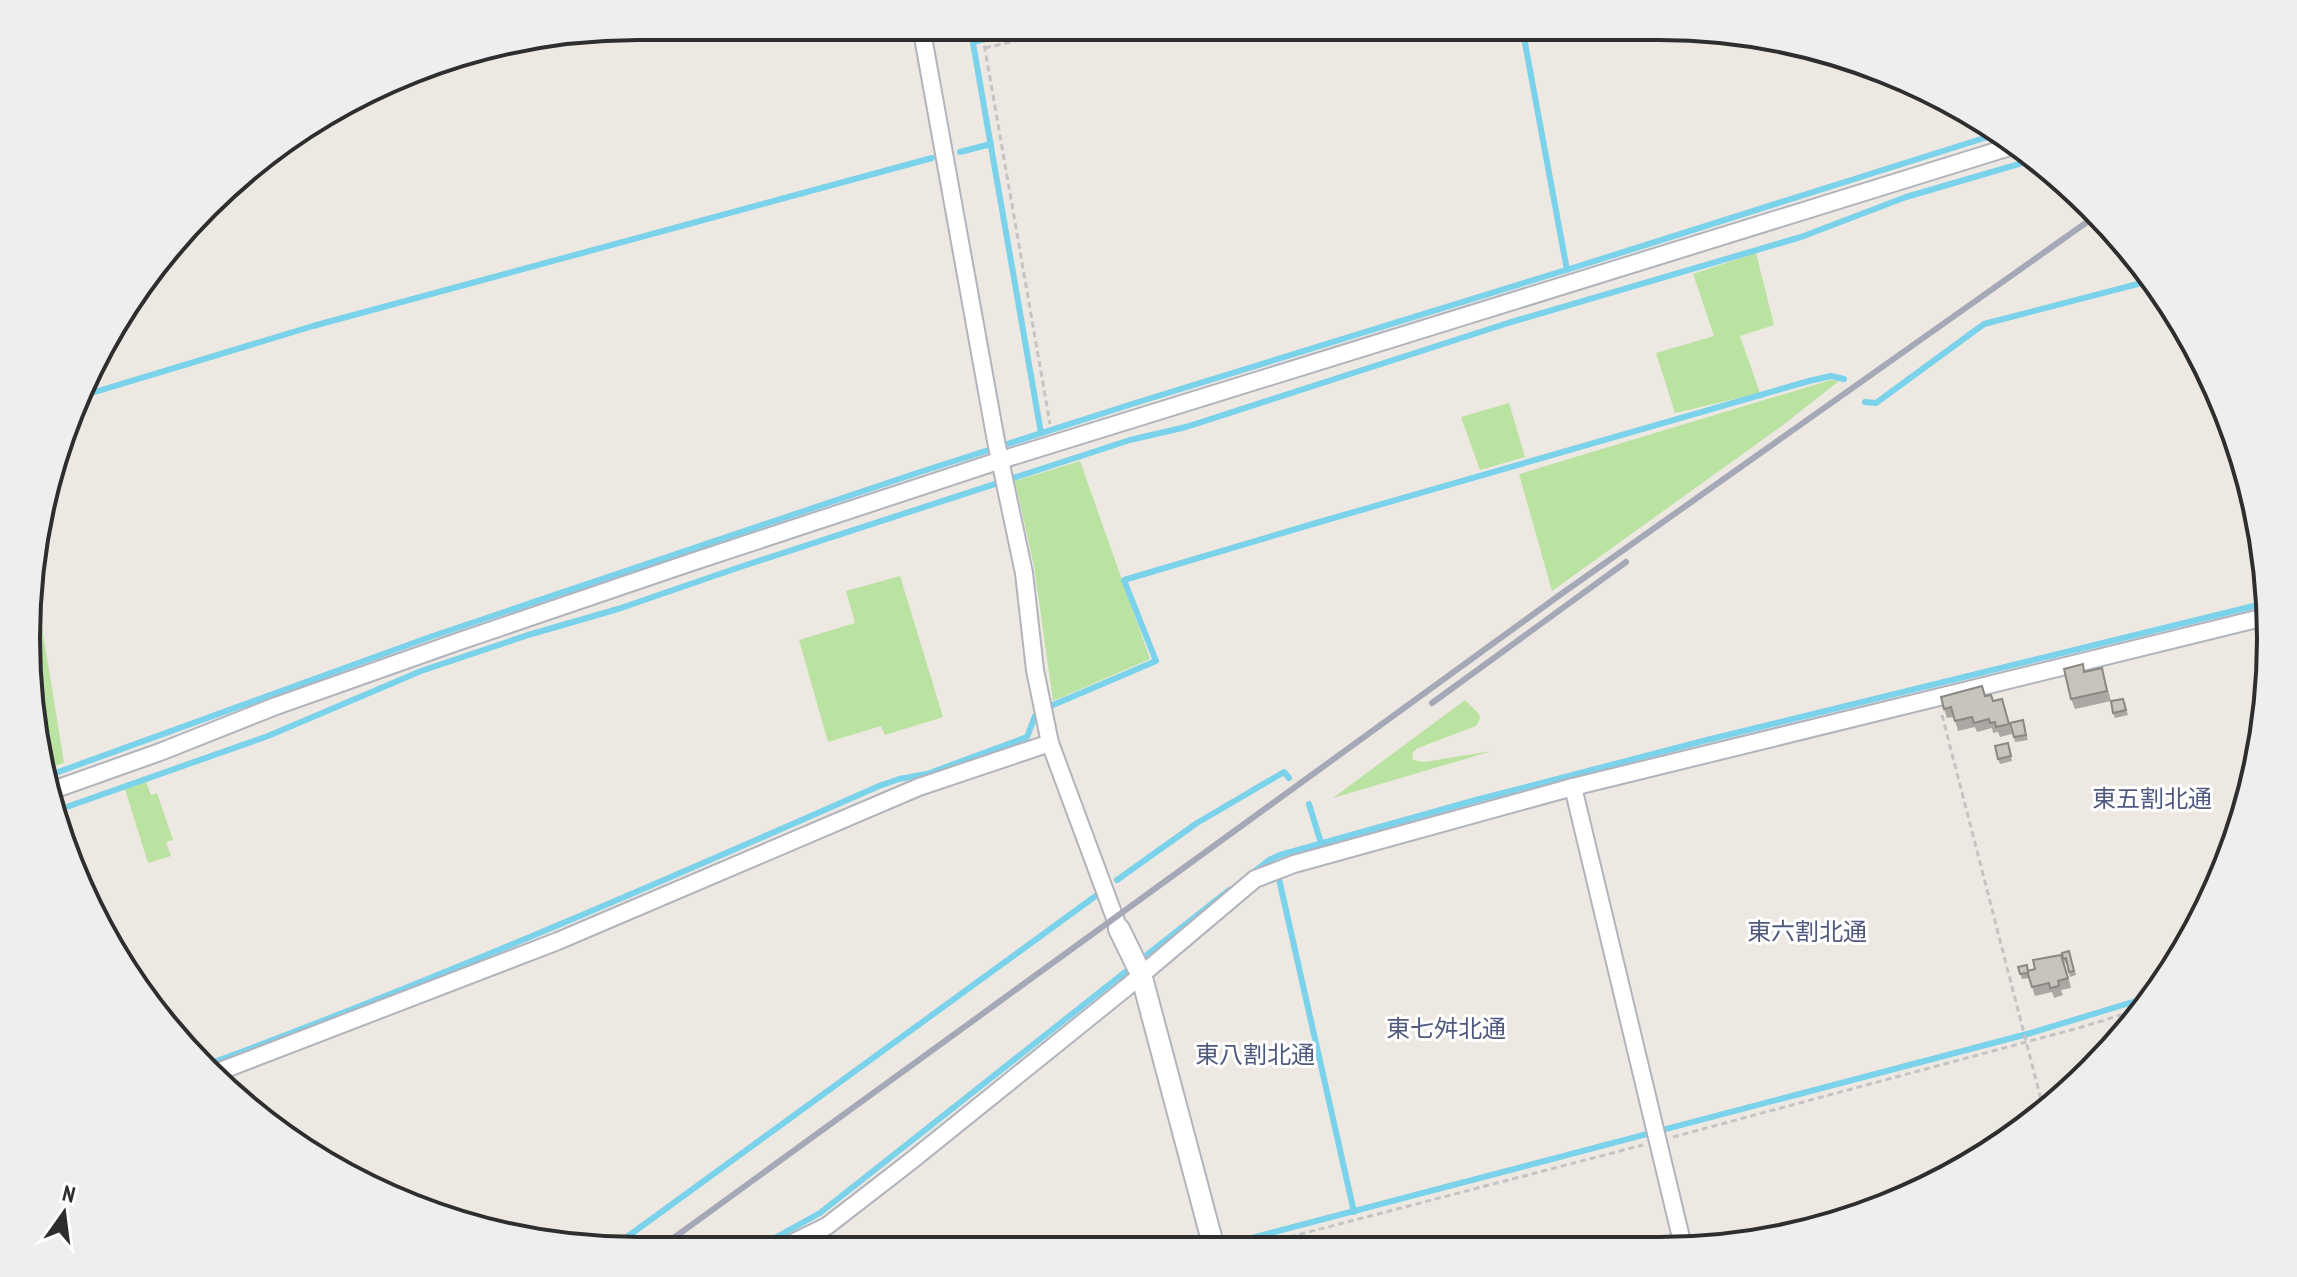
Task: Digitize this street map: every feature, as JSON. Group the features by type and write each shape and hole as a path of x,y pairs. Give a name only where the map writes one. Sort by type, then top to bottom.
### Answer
{"street":[{"path":"924,40 1024,573 1035,670 1050,743 1117,924 1138,966 1211,1237"},
{"path":"59,788 276,706 692,562 1001,462 2002,149"},
{"path":"805,1237 827,1226 935,1142 1138,966 1255,879 1294,864 1573,787 2257,619"},
{"path":"224,1070 558,941 919,787 1050,743"},
{"path":"1573,787 1681,1236"}],"path":[{"path":"983,40 1049,420"},
{"path":"984,45 1010,40"},
{"path":"1937,698 2041,1098"},
{"path":"1287,1237 1656,1135 2124,1013"}],"green space":[{"path":"1756,253 1774,325 1740,336 1760,393 1675,413 1656,353 1714,336 1693,274"},
{"path":"1831,380 1839,381 1783,425 1552,591 1519,474"},
{"path":"1509,403 1525,457 1480,470 1461,417"},
{"path":"1080,461 1150,659 1053,701 1034,566 1015,481"},
{"path":"900,576 943,717 885,735 881,726 828,742 799,640 855,623 846,591"},
{"path":"41,617 64,763 54,766 45,717"},
{"path":"1465,700 1479,714 1476,726 1418,748 1412,753 1413,760 1424,762 1492,751 1333,798"},
{"path":"146,782 151,795 157,793 173,840 166,842 171,856 148,863 125,789"}],"building":[{"path":"2083,664 2084,672 2102,668 2107,691 2071,699 2064,669"},
{"path":"1982,686 1985,696 1991,695 1993,701 2002,699 2009,724 1996,727 1995,722 1990,723 1989,719 1974,723 1972,717 1955,721 1951,707 1944,709 1941,697"},
{"path":"2123,699 2126,710 2113,713 2111,701"},
{"path":"2023,720 2026,735 2014,737 2010,723"},
{"path":"2008,743 2011,756 1998,759 1995,746"},
{"path":"2069,951 2074,971 2069,972 2062,953"},
{"path":"2061,955 2068,978 2058,981 2059,986 2050,988 2049,983 2032,987 2027,971 2035,969 2033,960"},
{"path":"2027,965 2028,973 2020,974 2018,967"}],"waterway":[{"path":"972,40 1041,433"},
{"path":"973,42 981,40"},
{"path":"1524,40 1567,270"},
{"path":"56,773 430,637 917,473 1986,138"},
{"path":"960,152 991,144"},
{"path":"94,392 313,326 932,158"},
{"path":"65,808 268,736 421,671 528,635 618,609 1130,440 1186,427 1508,323 1801,237 1906,197 2022,163"},
{"path":"1865,402 1876,403 1984,324 2140,283"},
{"path":"1053,705 1156,661 1124,580 1809,381 1831,376 1844,379"},
{"path":"1251,874 1280,855 1476,800 2256,605"},
{"path":"215,1062 461,966 879,786 927,774 1027,737 1035,716"},
{"path":"1117,880 1197,823 1284,772 1289,778"},
{"path":"1309,804 1321,843"},
{"path":"1279,879 1354,1212"},
{"path":"777,1237 820,1213 1229,890"},
{"path":"627,1237 1097,895"},
{"path":"1255,1237 2031,1033 2134,1002"}],"railway":[{"path":"675,1237 1557,597 2088,221"},
{"path":"1432,703 1626,562"}],"district":[{"name":"東五割北通","path":"2152,798"},
{"name":"東六割北通","path":"1807,931"},
{"name":"東七舛北通","path":"1446,1028"},
{"name":"東八割北通","path":"1255,1054"}]}
